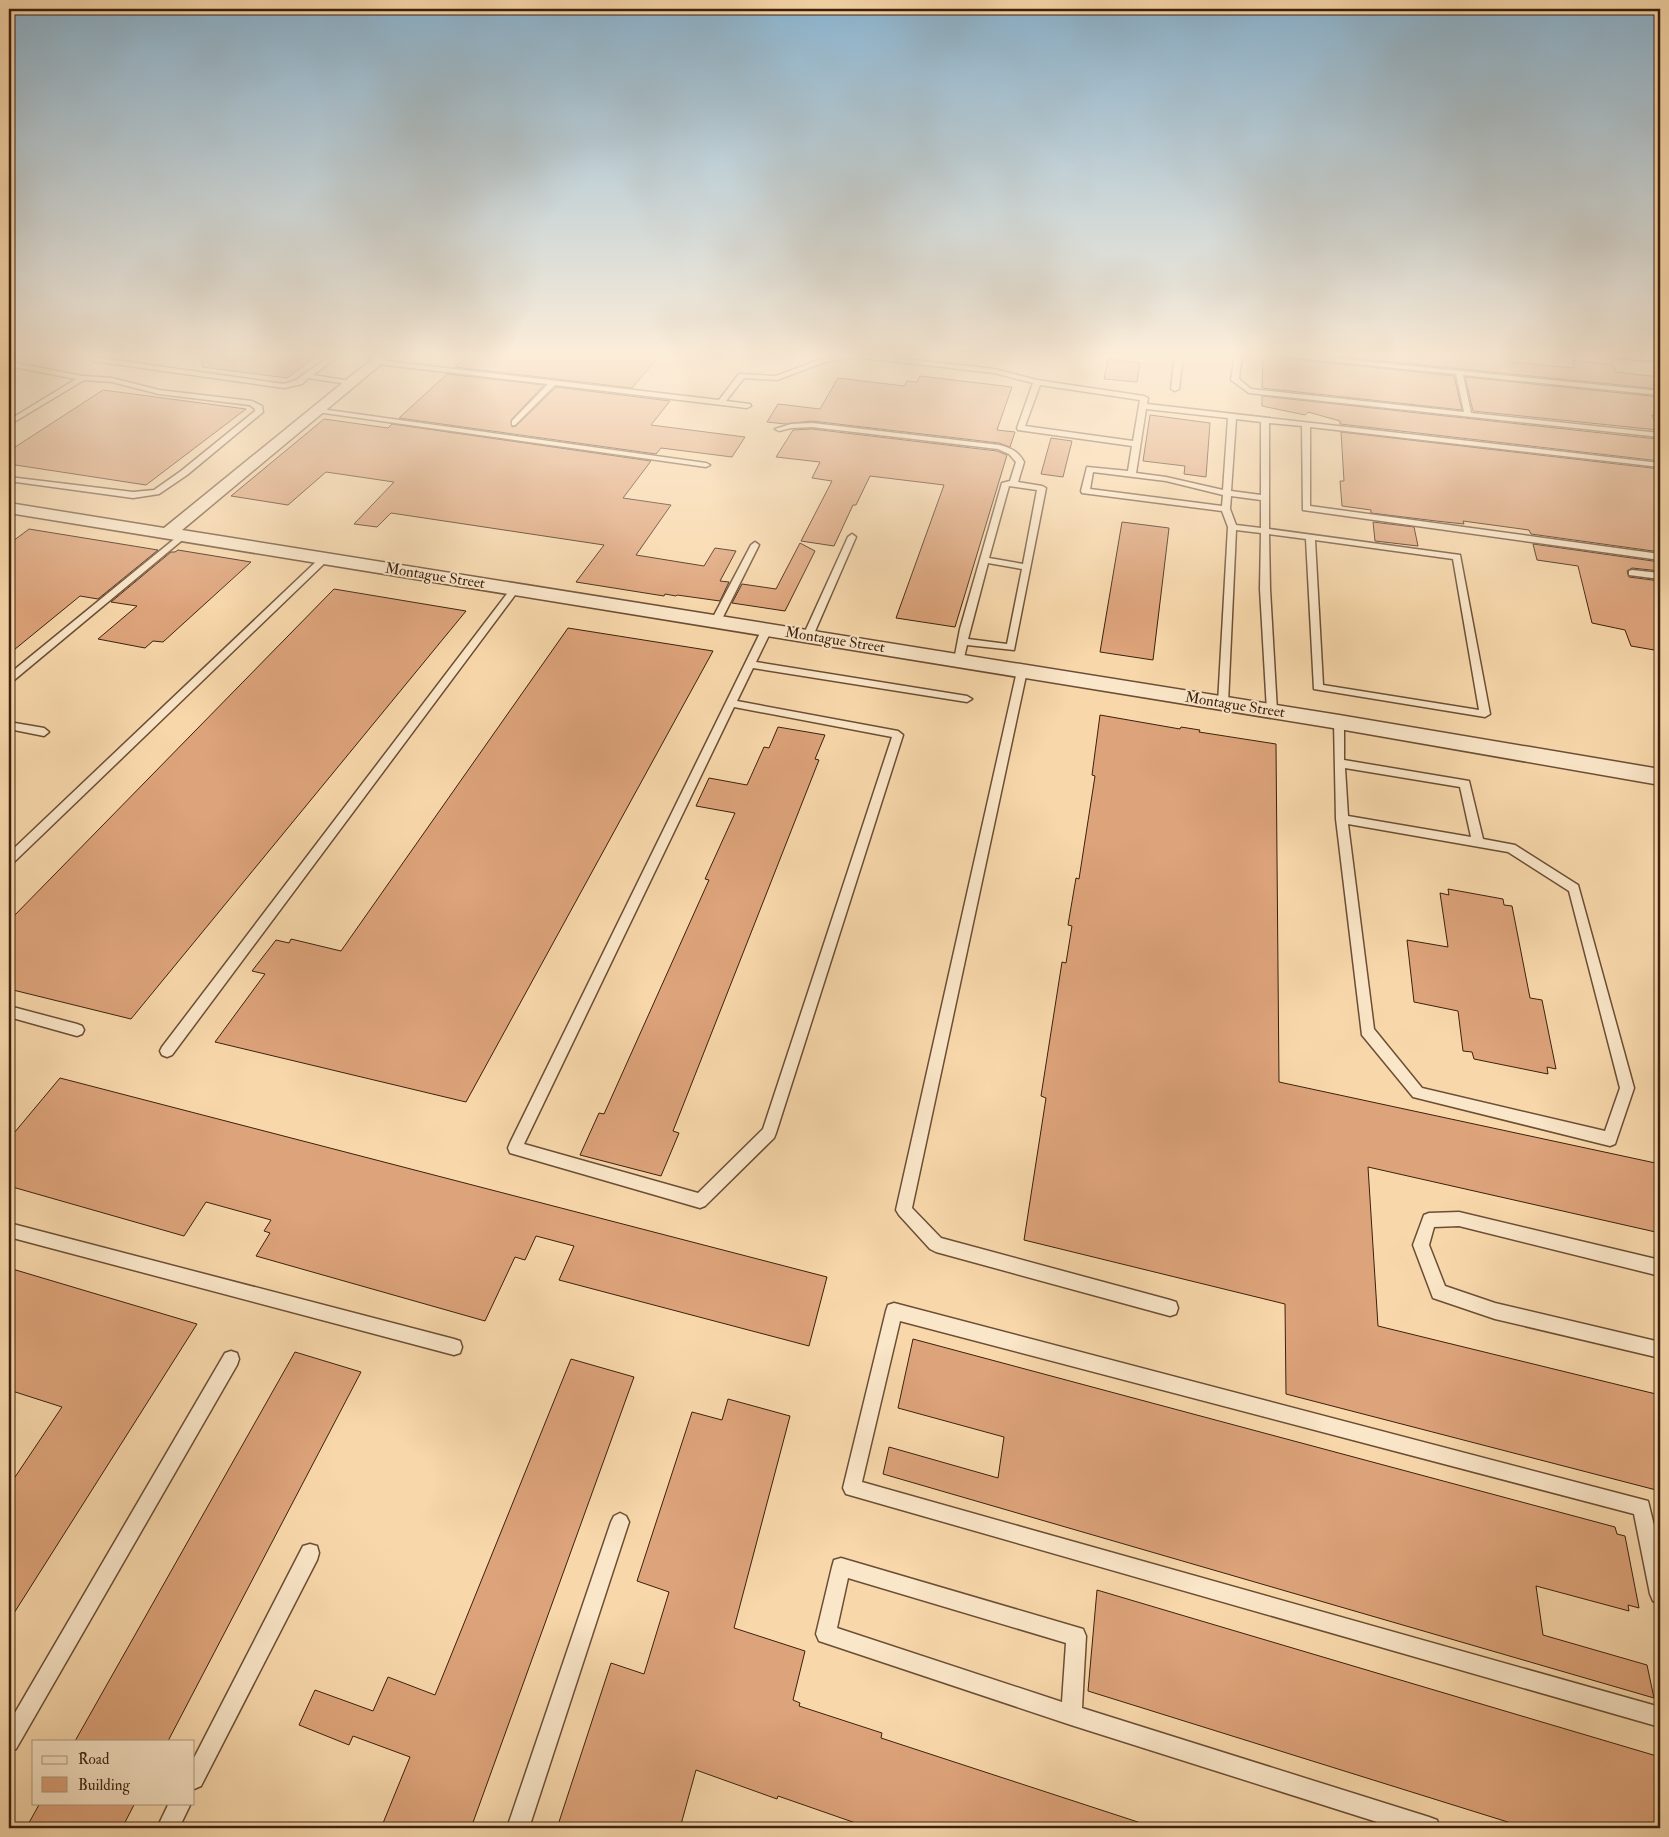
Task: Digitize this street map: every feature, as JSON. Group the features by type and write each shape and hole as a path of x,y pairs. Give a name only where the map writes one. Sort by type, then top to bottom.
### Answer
{"street":[{"path":"176,534 282,441"},
{"name":"Montague Street","path":"11,511 176,534 767,630 808,636 961,651 1022,671 1339,722 1660,777"}],"lane":[{"path":"9,479 133,495 156,492 223,441"},
{"path":"534,441 706,465"},
{"path":"940,441 1010,450 1020,462 1013,484"},
{"path":"1112,441 1136,444"},
{"path":"1132,475 1137,441"},
{"path":"1223,703 1232,527 1226,509 1230,441"},
{"path":"1265,441 1265,589 1272,711"},
{"path":"1306,441 1306,508 1348,516 1660,557"},
{"path":"1450,441 1660,465"},
{"path":"1226,509 1085,491 1090,469 1166,479 1227,493 1265,498"},
{"path":"1006,483 1042,488 1011,648 961,651 984,560 1006,483"},
{"path":"1232,527 1457,557 1485,714 1318,687 1310,538"},
{"path":"9,679 176,534"},
{"path":"808,636 852,537"},
{"path":"716,621 754,545"},
{"path":"9,860 325,558"},
{"path":"984,560 1027,567"},
{"path":"1632,573 1660,576"},
{"path":"166,1051 515,589"},
{"path":"732,703 898,735 769,1133 700,1201 515,1148 767,630"},
{"path":"750,664 967,698"},
{"path":"1022,671 904,1210 936,1244 1170,1308"},
{"path":"1339,722 1342,819 1367,1031 1418,1092 1610,1138 1627,1088 1574,888 1511,848 1342,819"},
{"path":"9,725 44,732"},
{"path":"1339,763 1465,784 1478,843"},
{"path":"9,1011 77,1030"},
{"path":"1660,1268 1459,1219 1429,1220 1421,1245 1439,1292 1495,1311 1660,1350"},
{"path":"9,1230 454,1347"},
{"path":"1660,1594 1642,1507 894,1311 852,1488 1660,1717"},
{"path":"9,1742 231,1360"},
{"path":"518,1828 620,1522"},
{"path":"195,1777 310,1553"},
{"path":"1071,1715 1076,1636 841,1567 826,1634 1071,1715 1429,1828"},
{"path":"168,1828 180,1804"}],"building":[{"path":"25,441 204,441 146,485 9,464 9,451"},
{"path":"298,441 509,441 651,461 623,498 671,505 636,555 704,566 715,548 736,551 720,581 729,582 720,601 677,595 665,594 664,596 576,582 604,545 391,513 377,527 354,524 394,482 326,472 288,505 231,496"},
{"path":"561,441 743,441 732,457 661,448 656,454"},
{"path":"786,441 911,441 997,451 1007,455 955,627 896,618 944,485 870,476 856,505 853,505 834,546 801,541 832,481 812,478 820,462 776,457"},
{"path":"980,441 1012,441 1010,447 999,443"},
{"path":"1050,441 1072,441 1063,477 1041,474"},
{"path":"1146,441 1209,441 1206,477 1184,474 1185,466 1143,461"},
{"path":"1342,441 1416,441 1660,469 1660,552 1531,534 1529,530 1463,521 1464,524 1371,513 1371,510 1342,506 1340,481 1344,481"},
{"path":"1485,441 1658,441 1660,443 1660,461"},
{"path":"1122,522 1169,528 1153,660 1100,652"},
{"path":"1373,522 1414,527 1418,546 1375,541"},
{"path":"29,529 158,550 98,599 80,596 9,654 9,544"},
{"path":"800,543 815,551 785,611 732,603 742,584 776,589"},
{"path":"1533,544 1660,562 1660,571 1632,568 1627,571 1629,577 1660,581 1660,651 1631,646 1625,630 1592,623 1578,566 1537,560"},
{"path":"178,550 251,562 163,642 153,641 145,648 98,639 137,606 111,602 171,552"},
{"path":"334,589 466,611 131,1019 9,989 9,921"},
{"path":"568,628 713,651 466,1102 215,1042 265,974 252,971 276,940 289,943 291,939 341,951"},
{"path":"1100,715 1276,744 1279,1082 1660,1164 1660,1233 1368,1167 1378,1326 1660,1395 1660,1491 1286,1394 1285,1304 1024,1240 1046,1098 1041,1096 1062,962 1066,963 1072,926 1068,925 1076,878 1079,879 1095,776 1092,775"},
{"path":"778,727 825,735 815,759 819,760 673,1131 679,1133 661,1176 580,1155 599,1113 604,1114 709,880 705,879 735,813 696,806 709,778 747,785 764,747 769,748"},
{"path":"1448,889 1503,899 1504,905 1512,906 1530,998 1542,1000 1556,1069 1547,1067 1548,1074 1474,1059 1472,1052 1463,1051 1458,1011 1414,1002 1407,940 1448,947 1440,893 1449,895"},
{"path":"60,1078 827,1277 809,1346 559,1280 574,1246 536,1236 525,1260 515,1257 485,1321 256,1256 270,1233 264,1231 271,1220 206,1202 184,1236 9,1186 9,1139"},
{"path":"9,1268 197,1324 9,1621 9,1486 62,1407 9,1390"},
{"path":"913,1339 1615,1527 1617,1534 1625,1536 1639,1608 1628,1605 1629,1611 1536,1586 1543,1635 1647,1665 1654,1698 883,1474 889,1447 998,1478 1004,1437 898,1408"},
{"path":"295,1352 361,1372 169,1740 76,1740"},
{"path":"571,1359 634,1377 471,1828 381,1828 410,1757 353,1736 349,1745 299,1725 315,1690 373,1711 388,1677 435,1695"},
{"path":"728,1399 790,1416 734,1628 805,1651 793,1700 800,1703 799,1706 882,1733 881,1738 1144,1824 1144,1828 870,1828 778,1796 777,1799 696,1770 680,1828 557,1828 611,1663 644,1674 669,1592 637,1581 692,1412 722,1420"},
{"path":"1097,1590 1660,1757 1660,1828 1527,1828 1088,1691"},
{"path":"39,1804 134,1804 122,1828 26,1828"}]}
